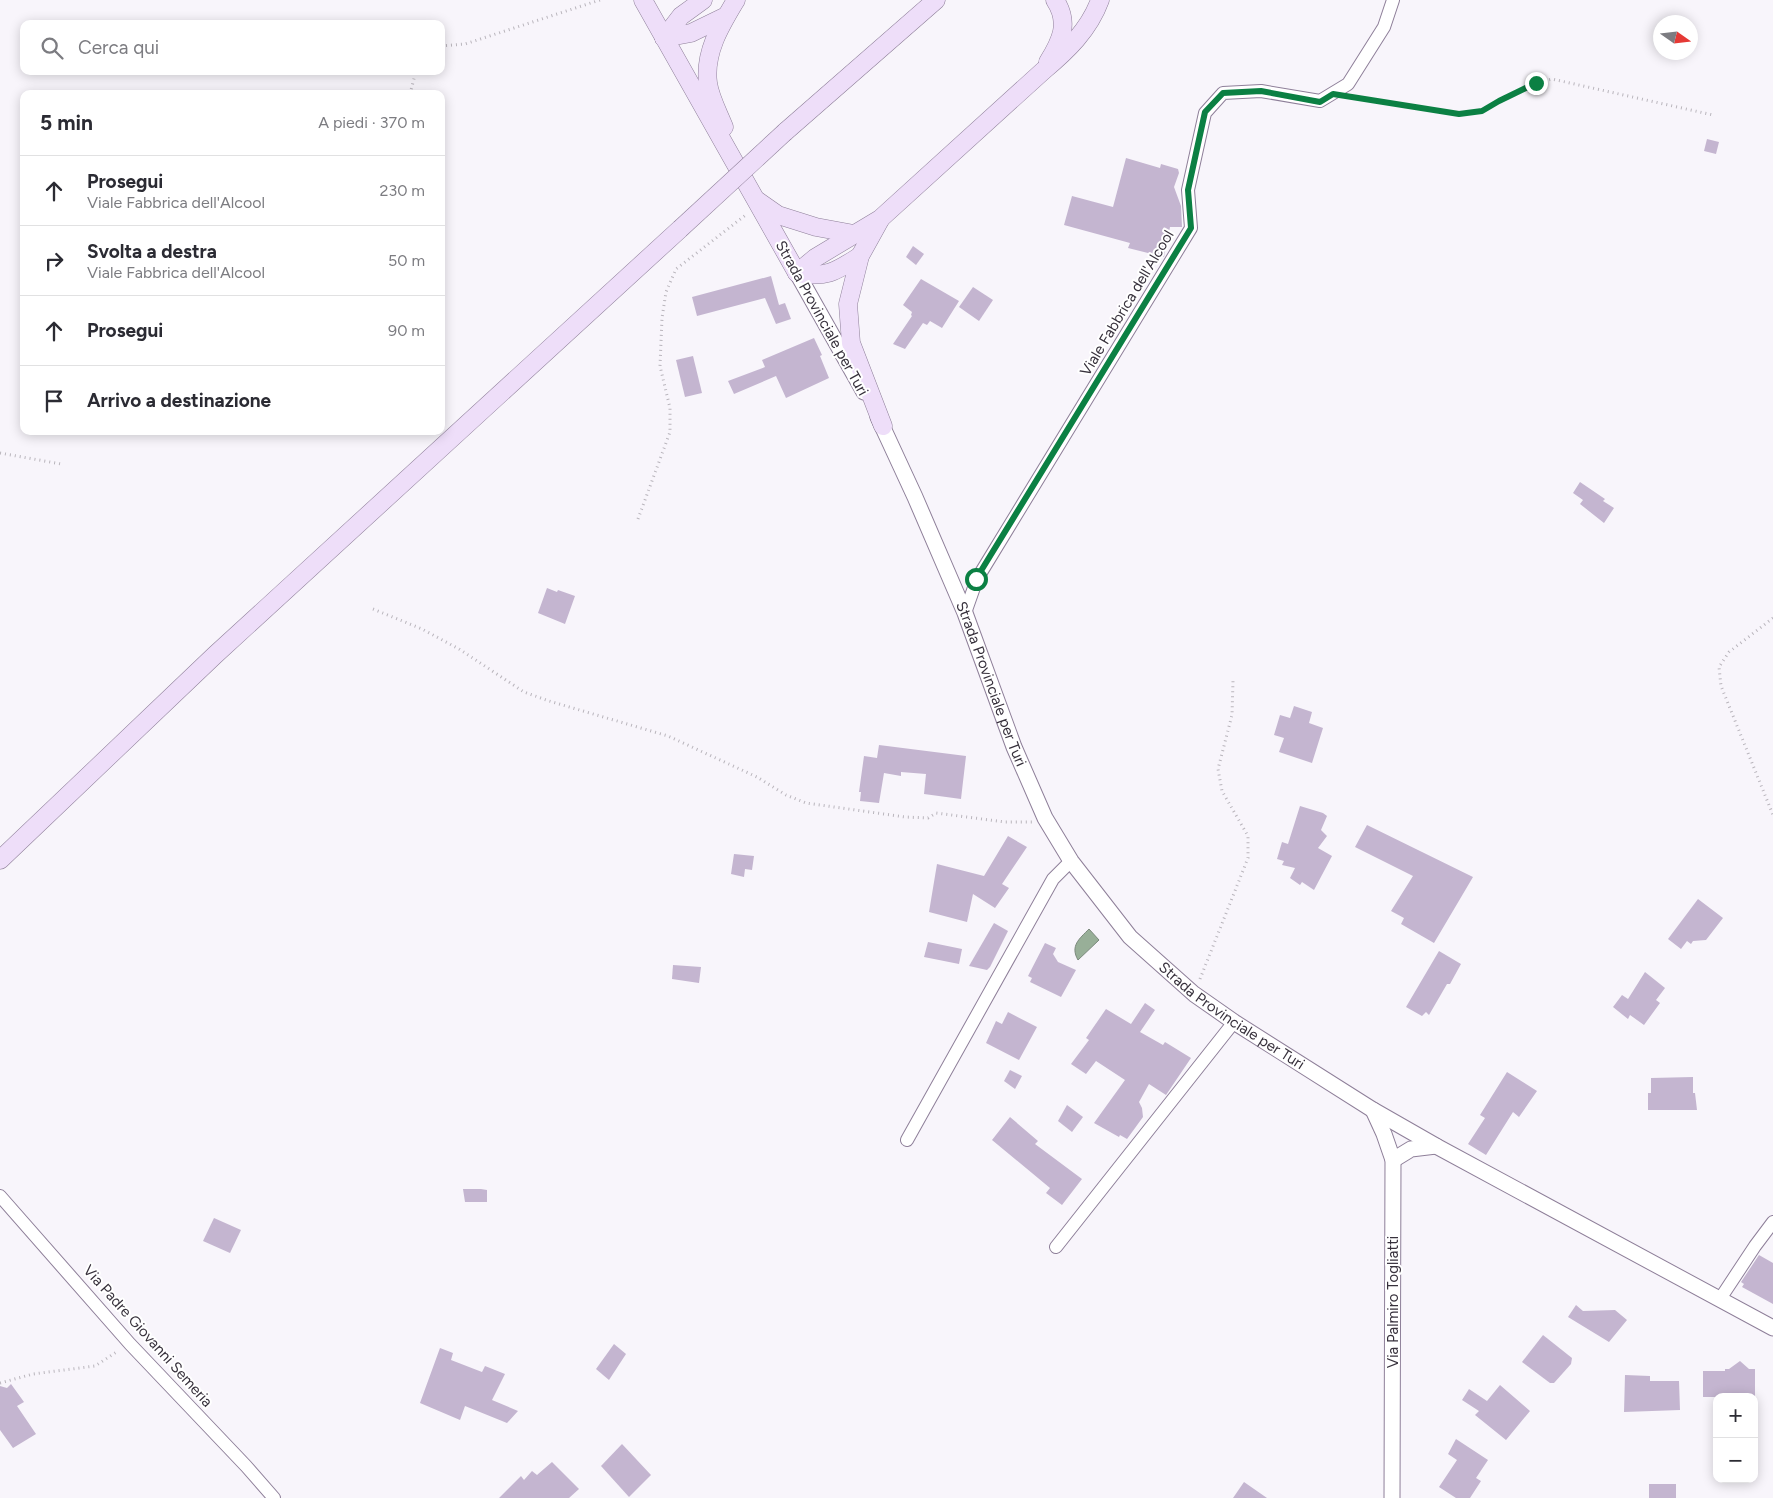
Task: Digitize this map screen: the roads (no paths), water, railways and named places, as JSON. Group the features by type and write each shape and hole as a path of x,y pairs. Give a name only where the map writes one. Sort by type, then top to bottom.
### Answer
{"main road":[{"name":"Strada Provinciale per Turi","path":"643,0 797,273"},
{"path":"664,38 681,16 703,0"},
{"path":"736,0 713,42 708,64 708,85 745,181"},
{"path":"891,39 928,0"},
{"path":"0,860 215,655 785,132 936,0"},
{"path":"891,39 949,0"},
{"path":"1043,70 1058,46 1064,22 1056,0"},
{"path":"797,273 815,258 880,219 1043,70 1066,52 1084,30 1097,9 1100,0"},
{"path":"664,38 692,33 726,16"},
{"path":"756,202 778,215 816,227 854,234"},
{"path":"880,219 860,256 848,304 851,343 883,426"},
{"path":"797,273 815,276 829,274 860,256"}],"street":[{"name":"Viale Fabbrica dell'Alcool","path":"966,613 976,579 1191,228 1188,190 1205,112 1223,93 1261,91 1320,102 1348,84 1384,27 1393,0"},
{"name":"Strada Provinciale per Turi","path":"797,273 883,426 966,613 1014,746 1045,818 1071,862 1130,937 1194,994 1234,1022 1373,1110 1773,1328"},
{"path":"907,1140 1054,878 1071,862"},
{"path":"1056,1247 1234,1022"},
{"name":"Via Palmiro Togliatti","path":"1373,1110 1393,1160 1392,1498"},
{"path":"1393,1160 1411,1149 1436,1146"},
{"name":"Via Padre Giovanni Semeria","path":"0,1196 130,1344 274,1498"},
{"path":"1720,1299 1773,1222"}]}
